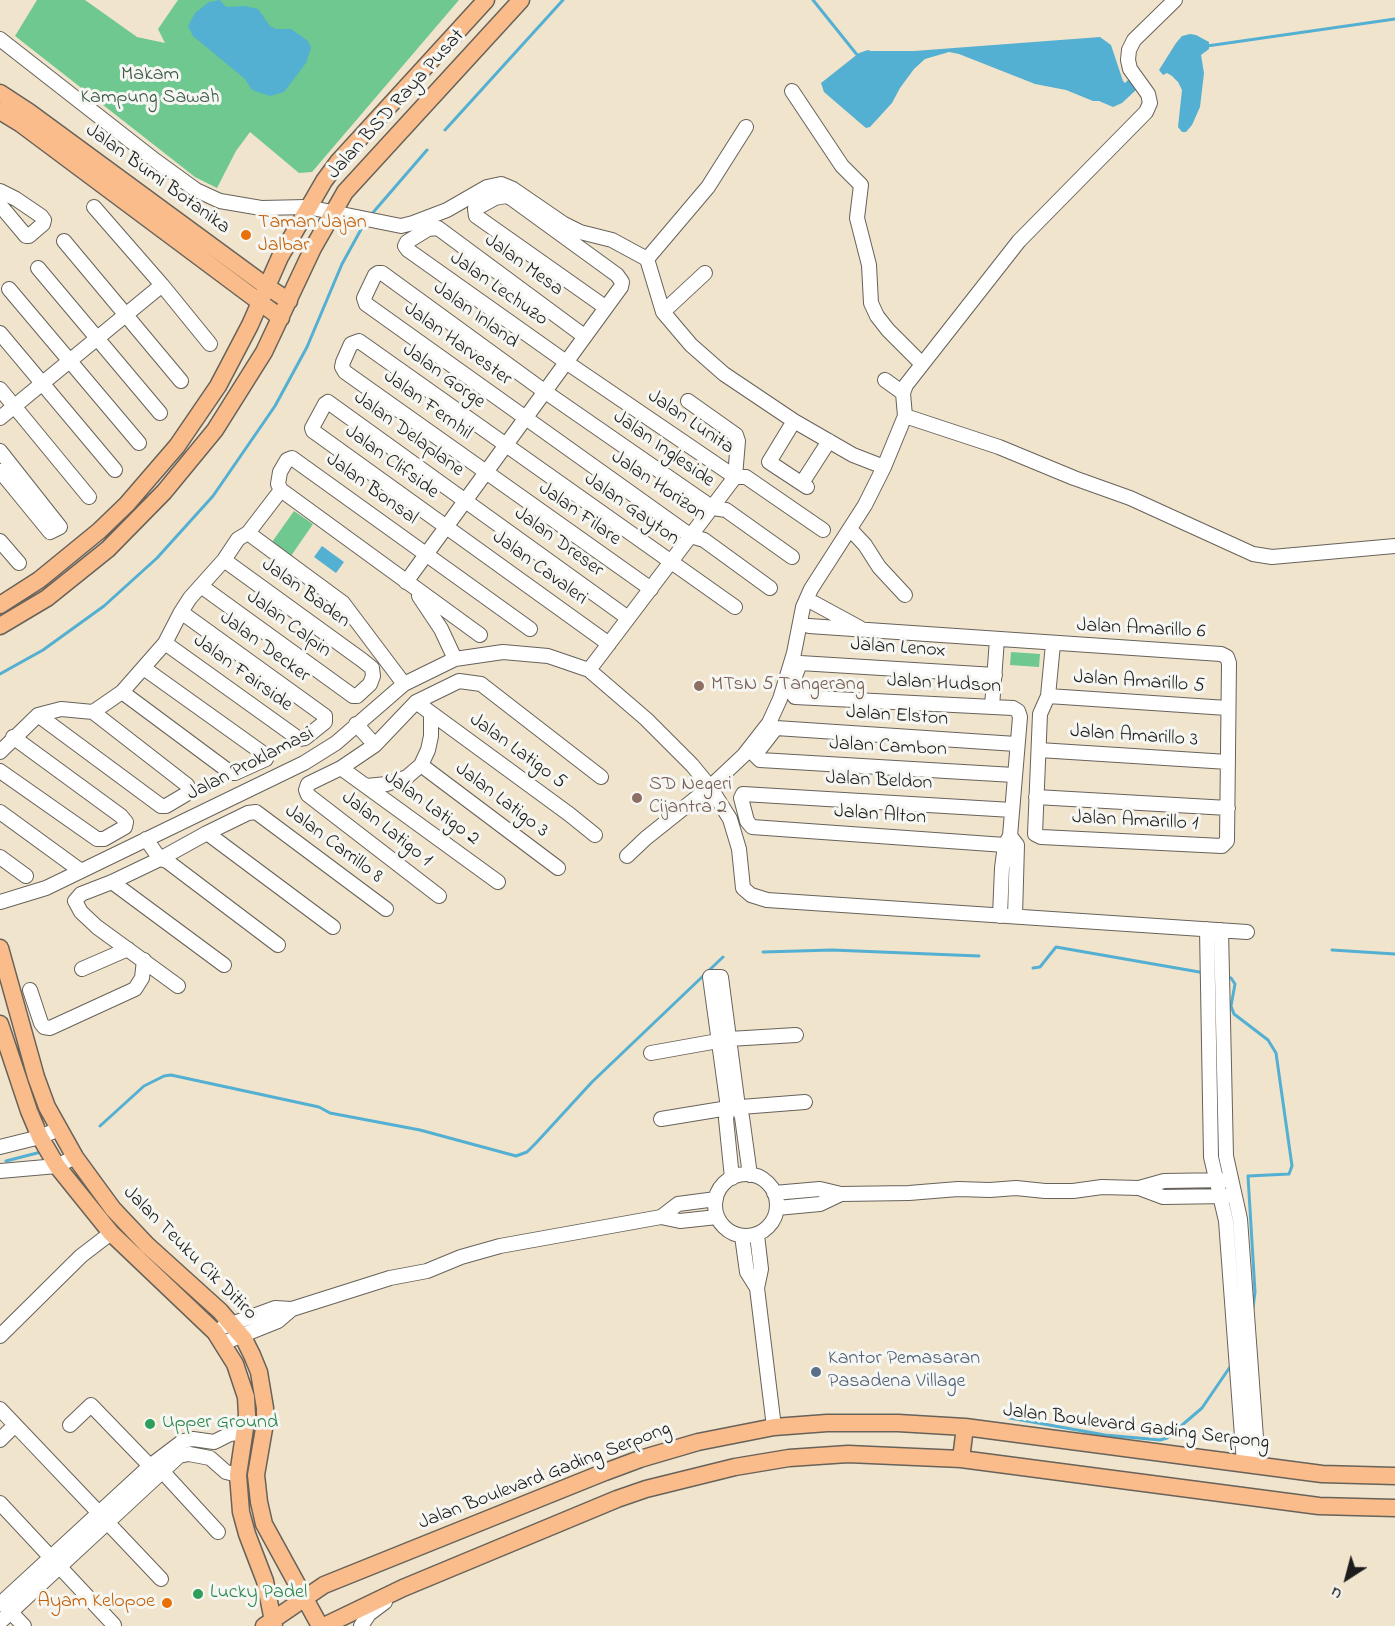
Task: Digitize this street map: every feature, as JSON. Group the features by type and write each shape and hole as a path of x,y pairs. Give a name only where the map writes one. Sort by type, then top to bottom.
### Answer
{"main road":[{"name":"Jalan BSD Raya Pusat","path":"0,605 39,580 70,556 127,504 177,446 218,386 250,326 266,286 307,207 338,162 486,0"},
{"name":"Jalan BSD Raya Pusat","path":"0,626 47,598 108,549 164,492 215,430 264,352 313,248 352,183 521,0"},
{"name":"Jalan Bumi Botanika","path":"0,93 289,301"},
{"name":"Jalan Bumi Botanika","path":"0,111 40,138 281,318"},
{"name":"Jalan Teuku Cik Ditiro","path":"0,948 36,1077 47,1107 75,1157 113,1209 244,1339 259,1372 266,1408 256,1475 264,1524 322,1626"},
{"name":"Jalan Teuku Cik Ditiro","path":"0,1024 19,1085 40,1137 57,1166 111,1233 219,1337 236,1364 246,1397 245,1432 238,1475 241,1512 265,1581 270,1624"},
{"name":"Jalan Boulevard Gading Serpong","path":"270,1624 324,1585 640,1459 698,1442 774,1427 827,1423 898,1423 965,1427 1322,1474 1395,1476"},
{"path":"961,1460 965,1427"},
{"path":"322,1626 403,1588 617,1499 646,1489 735,1467 789,1458 848,1454 961,1460 1319,1506 1395,1508"},
{"path":"640,1459 634,1472 640,1484 646,1489"},
{"path":"605,1473 615,1480 618,1486 617,1499"},
{"path":"238,1475 256,1475"}],"street":[{"path":"627,856 710,787 744,755 769,723 780,699 794,653 803,608 811,589 850,529 884,467 905,416 903,393 906,385 1019,241 1146,112 1150,103 1148,94 1130,69 1129,50 1134,40 1174,0"},
{"path":"0,39 156,161 196,190 220,201 243,206 307,207 400,226 447,210 487,187 501,184 513,189 564,224 580,232 612,240 647,259 663,312 691,345 724,374 794,421 853,455 884,467"},
{"path":"792,91 842,166 861,185 857,218 869,265 872,303 877,316 888,330 922,364"},
{"path":"647,259 708,187 746,127"},
{"path":"0,191 41,216 44,220 43,224 26,236 0,205"},
{"path":"410,585 426,555 621,286 621,278 511,198 495,198 475,209 476,216 605,307"},
{"path":"94,207 210,344"},
{"name":"Jalan Mesa","path":"408,250 405,246 411,239 428,229 438,228 584,336"},
{"path":"64,241 181,381"},
{"name":"Jalan Lechuzo","path":"408,250 566,362"},
{"path":"38,268 160,413"},
{"name":"Jalan Inland","path":"366,304 365,293 375,275 382,273 544,391"},
{"path":"663,312 705,273"},
{"path":"0,418 162,285"},
{"path":"9,289 139,443"},
{"name":"Jalan Harvester","path":"366,304 525,418"},
{"path":"0,333 115,470"},
{"name":"Jalan Gorge","path":"345,372 342,367 343,362 351,344 359,341 505,445"},
{"name":"Jalan Lunita","path":"566,362 735,477 746,477 823,530"},
{"name":"Jalan Fernhil","path":"345,372 485,472"},
{"path":"885,380 903,393"},
{"path":"0,389 90,496"},
{"name":"Jalan Ingleside","path":"544,391 713,508 726,510 792,557"},
{"path":"589,670 735,477 738,441 736,435 688,401"},
{"name":"Jalan Clifside","path":"328,402 312,428 313,431 446,527"},
{"name":"Jalan Delaplane","path":"328,402 465,500"},
{"path":"905,416 999,447 1130,498 1253,554 1272,557 1395,546"},
{"name":"Jalan Horizon","path":"525,418 691,536 704,540 770,588"},
{"path":"794,421 769,462 804,485 829,441"},
{"name":"Jalan Gayton","path":"505,445 735,607"},
{"path":"0,451 60,526 50,532 0,471"},
{"name":"Jalan Bonsal","path":"281,490 278,484 280,472 287,460 292,458 530,629"},
{"name":"Jalan Filare","path":"485,472 651,589"},
{"path":"93,712 122,692 145,669 165,643 181,612 224,560 238,539 248,533 281,490 480,635"},
{"name":"Jalan Dreser","path":"465,500 628,618"},
{"name":"Jalan Cavaleri","path":"446,527 609,644"},
{"path":"850,529 879,567 905,595"},
{"path":"248,533 343,603 404,684"},
{"path":"0,541 19,563"},
{"name":"Jalan Baden","path":"224,560 372,668 373,676 370,684 355,697 352,695"},
{"path":"410,585 441,629 455,659"},
{"name":"Jalan Calpin","path":"201,586 352,695"},
{"path":"814,603 865,630"},
{"name":"Jalan Decker","path":"181,612 325,716 326,722 303,739 297,737"},
{"name":"Jalan Amarillo 6","path":"809,626 1221,654 1227,657 1229,663 1227,708"},
{"path":"992,707 997,639"},
{"name":"Jalan Fairside","path":"165,643 297,737"},
{"path":"1036,797 1040,714 1048,696 1053,644"},
{"name":"Jalan Proklamasi","path":"0,902 46,888 304,763 336,743 404,684 455,659 503,652 548,656 589,670 646,719 692,765 710,787 730,819 739,849 743,888 751,895 766,900 1247,932"},
{"name":"Jalan Lenox","path":"795,697 790,690 800,663 995,675"},
{"path":"122,692 231,772 235,773 266,759 264,754 145,669"},
{"path":"341,768 379,741 416,702 459,681 481,684 601,777"},
{"name":"Jalan Amarillo 5","path":"1048,696 1227,708"},
{"name":"Jalan Hudson","path":"795,697 1013,708 1018,711 1020,717 1016,744"},
{"name":"Jalan Latigo 5","path":"416,702 595,835"},
{"path":"1227,708 1228,808"},
{"path":"0,752 13,737 39,715 61,709 93,712 187,785 190,790 188,794 169,805 161,806 39,715"},
{"path":"366,786 387,784 407,777 421,765 431,736 430,713"},
{"path":"361,720 379,741"},
{"name":"Jalan Elston","path":"760,760 755,755 756,753 776,728 1016,744"},
{"path":"0,771 101,840 122,830 126,822 13,737"},
{"path":"1000,915 1016,744"},
{"name":"Jalan Amarillo 3","path":"1039,750 1227,762"},
{"name":"Jalan Cambon","path":"760,760 1014,775"},
{"name":"Jalan Latigo 3","path":"421,765 558,868"},
{"name":"Jalan Latigo 2","path":"341,768 498,882"},
{"name":"Jalan Latigo 1","path":"341,768 308,784 306,790 309,795 439,896"},
{"name":"Jalan Beldon","path":"752,827 747,821 741,798 743,794 1012,801 1036,797 1228,808"},
{"name":"Jalan Amarillo 1","path":"1036,797 1034,832 1041,837 1219,847 1227,841 1228,808"},
{"path":"0,812 81,871"},
{"name":"Jalan Carrillo 8","path":"207,833 248,813 256,812 386,909"},
{"name":"Jalan Alton","path":"752,827 1007,840"},
{"path":"178,986 97,927 77,906 75,901 81,894 165,858 207,833 333,927"},
{"path":"151,837 165,858 278,945"},
{"path":"1007,840 1017,845 1015,916"},
{"path":"0,857 26,876"},
{"path":"112,882 224,965"},
{"path":"1214,929 1226,1155 1240,1219 1251,1464"},
{"path":"1214,929 1211,1157 1226,1221 1251,1464"},
{"path":"82,969 128,949"},
{"path":"30,990 41,1023 44,1027 50,1028 130,992 140,983 144,960"},
{"path":"716,977 733,1107 742,1117 750,1175"},
{"path":"651,1053 724,1040 796,1035"},
{"path":"661,1119 733,1107 805,1102"},
{"path":"732,1178 726,1119 733,1107"},
{"path":"0,1147 40,1137 59,1129"},
{"path":"0,1172 57,1166 75,1157"},
{"path":"750,1175 759,1178 767,1183 774,1193 777,1209 771,1224 757,1234 742,1236 725,1228 717,1217 716,1199 719,1190 732,1178 750,1175"},
{"path":"774,1193 820,1189 841,1194 1016,1188 1073,1191 1102,1187 1139,1188 1164,1181 1231,1180"},
{"path":"1139,1188 1163,1197 1235,1196"},
{"path":"777,1209 820,1204 841,1194"},
{"path":"661,1217 678,1204 716,1199"},
{"path":"219,1337 274,1308 292,1309 390,1278 427,1271 461,1257 500,1246 661,1217 680,1221 717,1217"},
{"path":"0,1336 81,1256 111,1233"},
{"path":"757,1234 761,1269 757,1288 774,1427"},
{"path":"742,1236 747,1272 757,1288"},
{"path":"70,1425 91,1405 218,1532"},
{"path":"0,1409 161,1579"},
{"path":"0,1440 15,1425"},
{"path":"0,1622 3,1605 55,1562 183,1441 193,1439 214,1442 230,1434 245,1432"},
{"path":"210,1458 214,1442"},
{"path":"156,1468 179,1456 189,1454 210,1458 226,1472 238,1475"},
{"path":"0,1503 114,1625"},
{"path":"361,1626 369,1614 403,1588"},
{"path":"3,1605 24,1626"}],"green space":[{"name":"Makam Kampung Sawah","path":"37,0 85,0 137,37 165,43 158,29 178,0 459,0 312,172 299,173 250,132 236,151 217,188 195,177 15,36"},
{"path":"294,511 313,524 291,556 272,542"},
{"path":"1011,652 1040,654 1039,667 1010,665"}],"water":[{"path":"220,0 226,7 245,6 258,9 270,26 276,29 291,29 308,41 311,48 306,63 284,92 270,96 252,90 245,79 193,36 188,26 195,13 209,2"},
{"path":"1190,34 1209,42 1209,49 1201,55 1204,73 1200,107 1192,125 1186,132 1182,132 1178,127 1182,90 1172,76 1167,73 1163,75 1159,70 1182,36"},
{"path":"1100,37 1111,45 1123,81 1125,83 1129,79 1136,90 1122,103 1113,107 1066,90 1035,84 949,52 925,59 914,69 892,103 870,127 866,128 824,92 821,83 859,53 868,50 914,51"},
{"path":"322,546 344,562 336,573 314,557"}],"waterway":[{"path":"445,130 563,0"},
{"path":"813,0 858,56"},
{"path":"1207,46 1395,19"},
{"path":"370,216 427,150"},
{"path":"0,674 43,650 104,606 157,558 213,496 275,406 307,347 342,264 364,224"},
{"path":"1033,968 1040,967 1056,947 1205,973"},
{"path":"763,952 832,950 979,956"},
{"path":"1332,950 1395,954"},
{"path":"100,1126 144,1086 171,1075 319,1107 330,1113 420,1130 516,1156 527,1152 592,1082 723,957"},
{"path":"1226,977 1231,978 1235,984 1231,1006 1234,1014 1268,1040 1276,1053 1292,1166 1289,1174 1248,1176 1255,1292 1253,1308"},
{"path":"6,1161 41,1152"},
{"path":"1010,1418 1105,1435 1160,1440 1167,1438 1202,1408 1232,1364"}],"place":[{"name":"Taman Jajan Jalbar","path":"246,235"},
{"name":"MTsN 5 Tangerang","path":"699,686"},
{"name":"SD Negeri Cijantra 2","path":"637,798"},
{"name":"Kantor Pemasaran Pasadena Village","path":"816,1372"},
{"name":"Upper Ground","path":"150,1424"},
{"name":"Lucky Padel","path":"198,1594"},
{"name":"Ayam Kelopoe","path":"167,1603"}]}
